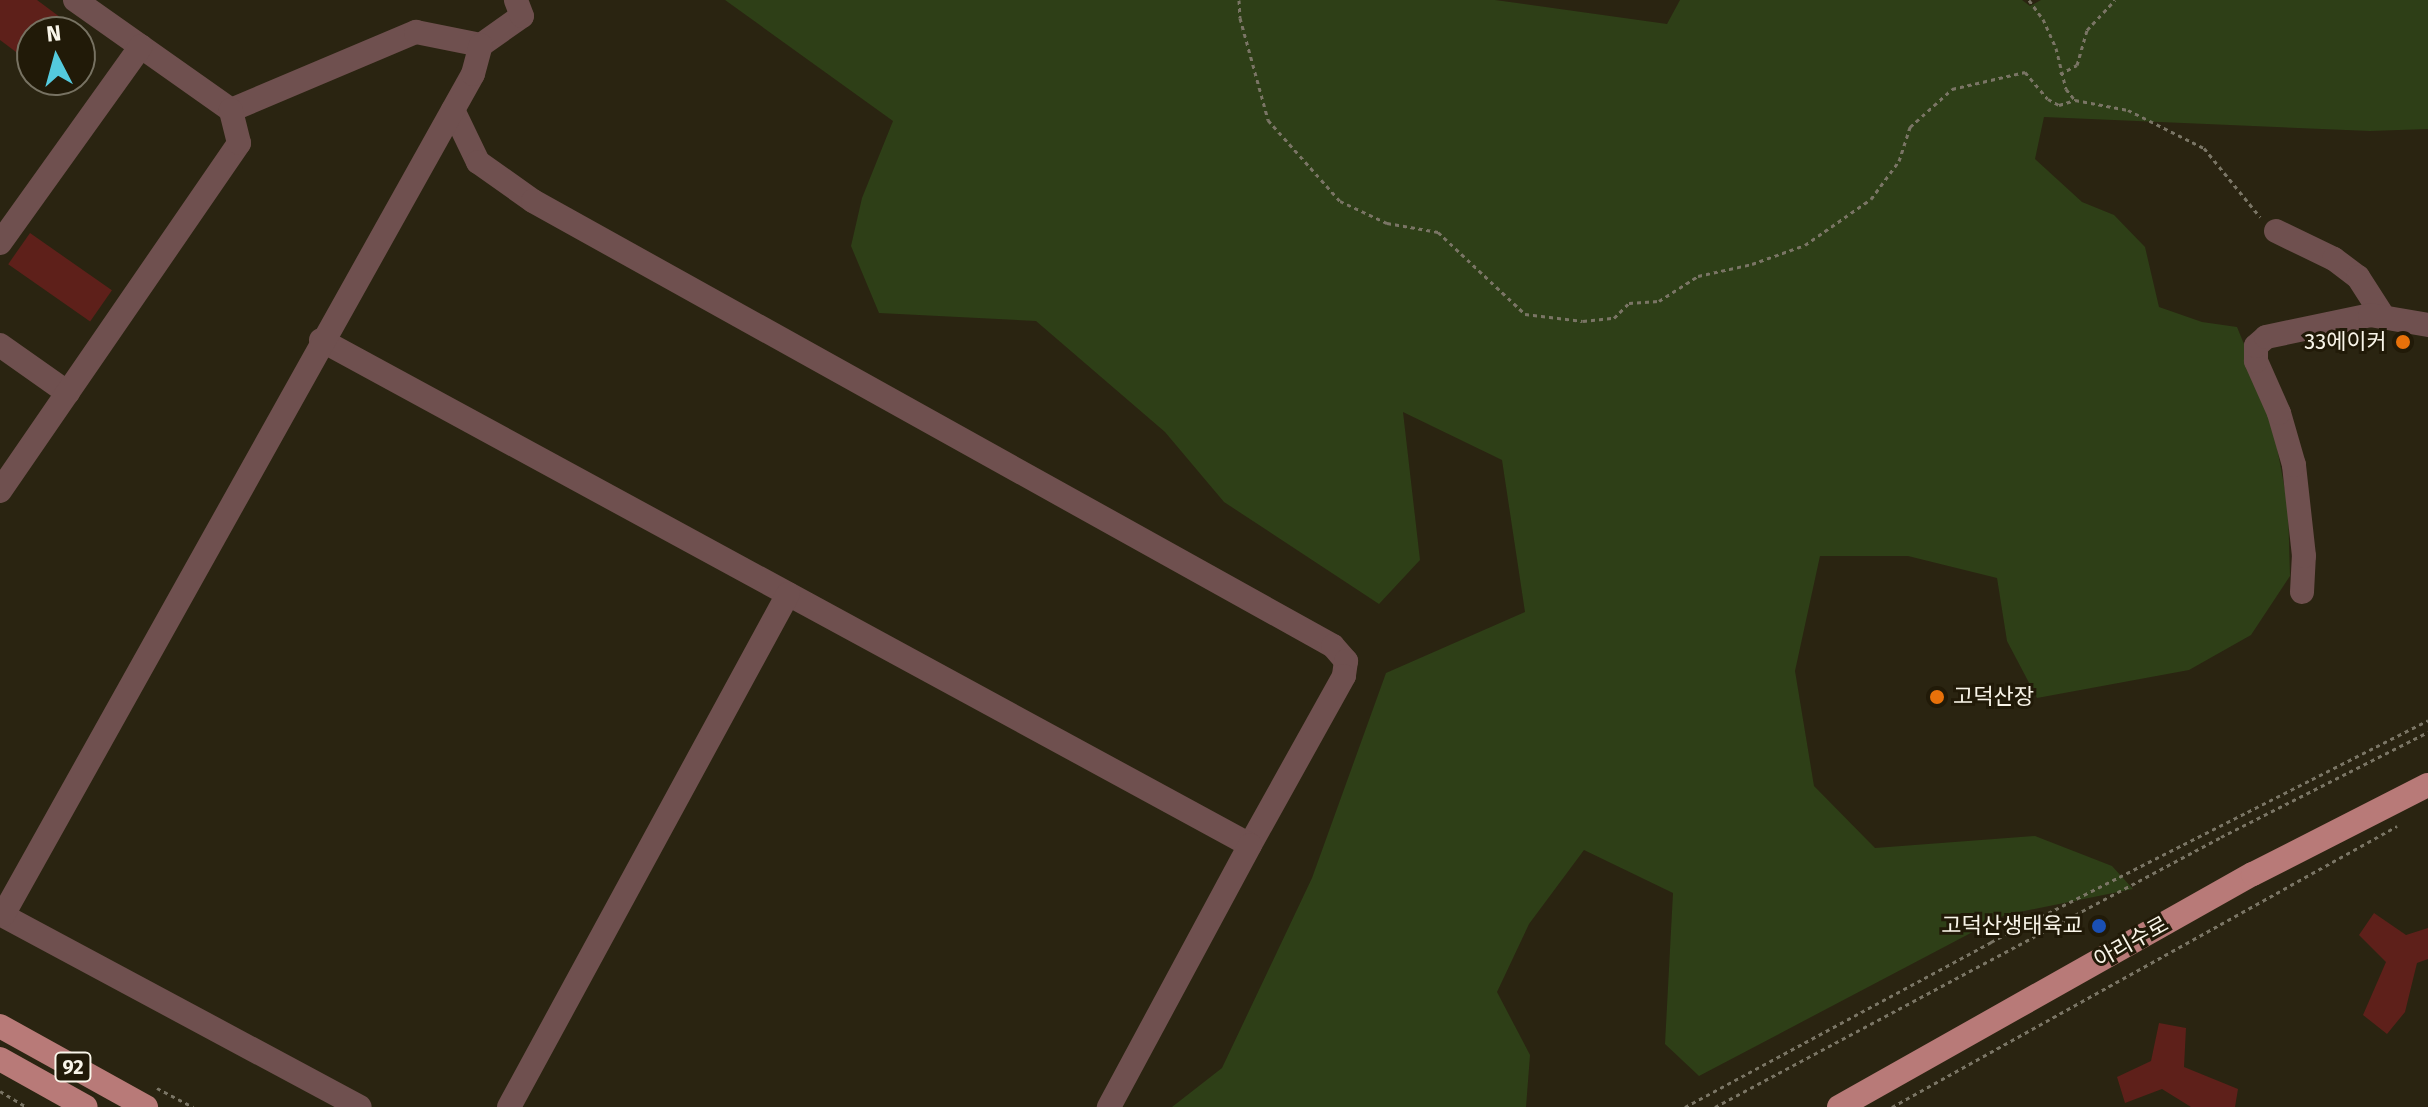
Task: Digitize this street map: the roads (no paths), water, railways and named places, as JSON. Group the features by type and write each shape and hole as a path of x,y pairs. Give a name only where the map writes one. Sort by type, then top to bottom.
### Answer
{"main road":[{"name":"아리수로","path":"1839,1107 2253,874 2428,785"},
{"name":"92","path":"0,1026 146,1107"},
{"name":"92","path":"0,1059 86,1107"}],"street":[{"path":"0,491 239,143 231,110 75,0"},
{"path":"360,1107 1,914 473,74 481,45 522,16 516,0"},
{"path":"231,110 416,32 481,45"},
{"path":"0,243 141,46"},
{"path":"453,110 478,162 533,201 1333,646 1346,661 1344,676 1109,1107"},
{"path":"2276,231 2334,259 2358,277 2383,316"},
{"path":"2302,592 2304,556 2294,465 2279,413 2256,361 2256,346 2266,337 2328,322 2383,316 2428,325"},
{"path":"321,340 1250,845"},
{"path":"0,345 68,393"},
{"path":"509,1107 788,594"}],"place":[{"name":"33에이커","path":"2403,342"},
{"name":"고덕산장","path":"1937,697"},
{"name":"고덕산생태육교","path":"2099,926"}]}
